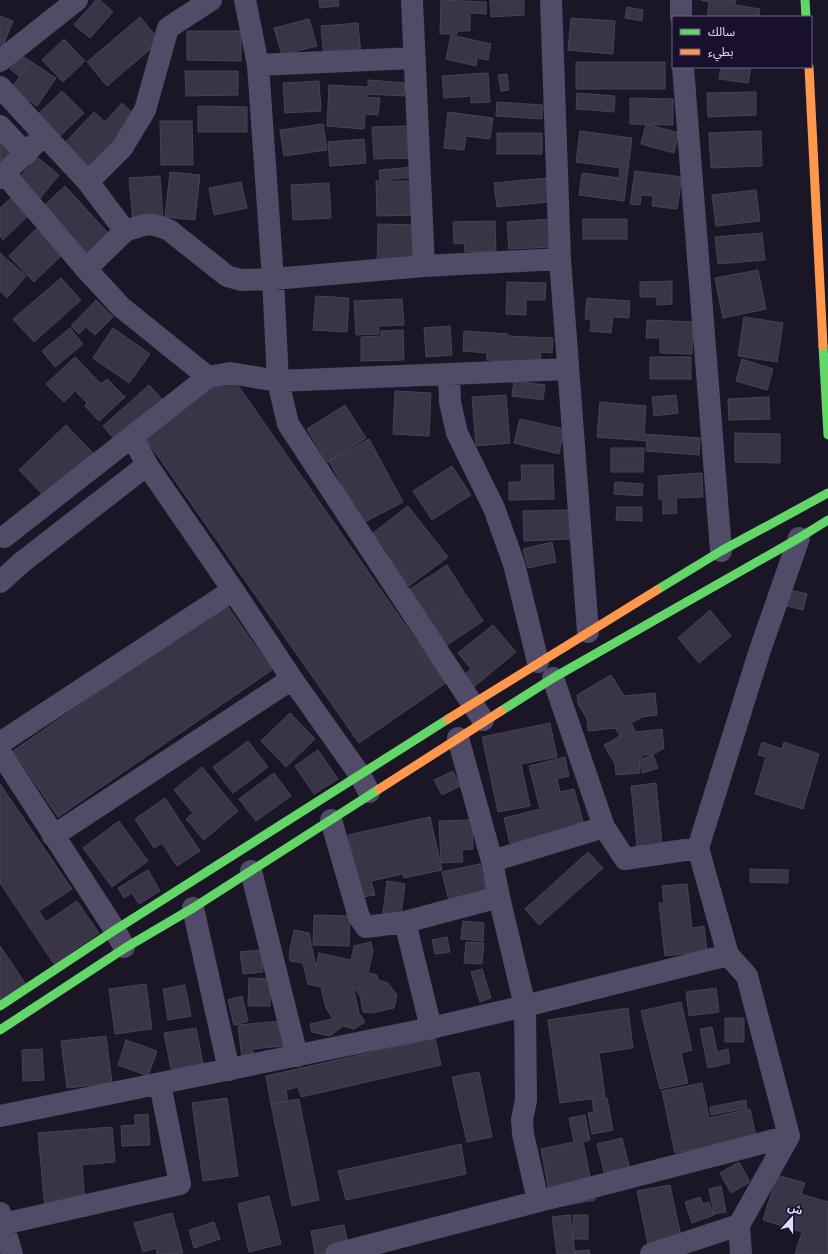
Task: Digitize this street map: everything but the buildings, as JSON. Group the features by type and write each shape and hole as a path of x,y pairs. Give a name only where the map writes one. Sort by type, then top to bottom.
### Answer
{"street":[{"path":"0,61 77,0"},
{"path":"88,182 122,148 145,110 168,28 211,0"},
{"path":"245,0 258,65 273,279 278,381 288,424 484,722"},
{"path":"412,0 424,266"},
{"path":"551,0 560,259 588,632"},
{"path":"681,0 681,16"},
{"path":"805,0 806,16"},
{"path":"258,65 414,58"},
{"path":"684,68 721,551"},
{"path":"809,68 828,435"},
{"path":"0,87 88,182 125,231"},
{"path":"0,126 26,154"},
{"path":"44,135 2,176 121,307 208,377"},
{"path":"86,270 125,231 147,224 158,225 170,230 197,254 227,276 241,280 273,279 424,266 560,259"},
{"path":"21,563 2,534 133,437 208,377 230,373 278,381 568,369"},
{"path":"449,374 450,402 457,433 494,508 514,564 538,662"},
{"path":"133,437 147,465 292,679 360,775 370,795"},
{"path":"0,582 21,563 147,465"},
{"path":"0,1030 120,939 360,775 538,662 721,551 828,493"},
{"path":"0,1006 120,939 193,908 553,678 828,520"},
{"path":"741,1254 738,1224 789,1136 747,976 728,955 698,848 759,653 799,538"},
{"path":"0,742 233,590"},
{"path":"553,678 604,827 625,859 698,848"},
{"path":"53,836 292,679"},
{"path":"458,738 492,861 525,1006 526,1100 522,1120 522,1134 538,1201"},
{"path":"0,752 120,939"},
{"path":"331,820 359,917 366,927 404,922 499,897"},
{"path":"492,861 604,827"},
{"path":"251,871 297,1056"},
{"path":"193,908 229,1070"},
{"path":"404,922 431,1028"},
{"path":"0,1116 431,1028 728,955"},
{"path":"12,1254 1,1216 180,1184 160,1084"},
{"path":"336,1254 789,1136"},
{"path":"651,1254 738,1224"}],"traffic: fast":[{"path":"805,0 806,16"},
{"path":"823,346 828,435"},
{"path":"657,590 721,551 828,493"},
{"path":"501,711 553,678 828,520"},
{"path":"0,1006 115,930 448,719"},
{"path":"0,1030 125,948 193,908 379,789"}],"traffic: slow":[{"path":"809,68 823,346"},
{"path":"448,719 657,590"},
{"path":"379,789 501,711"}]}
